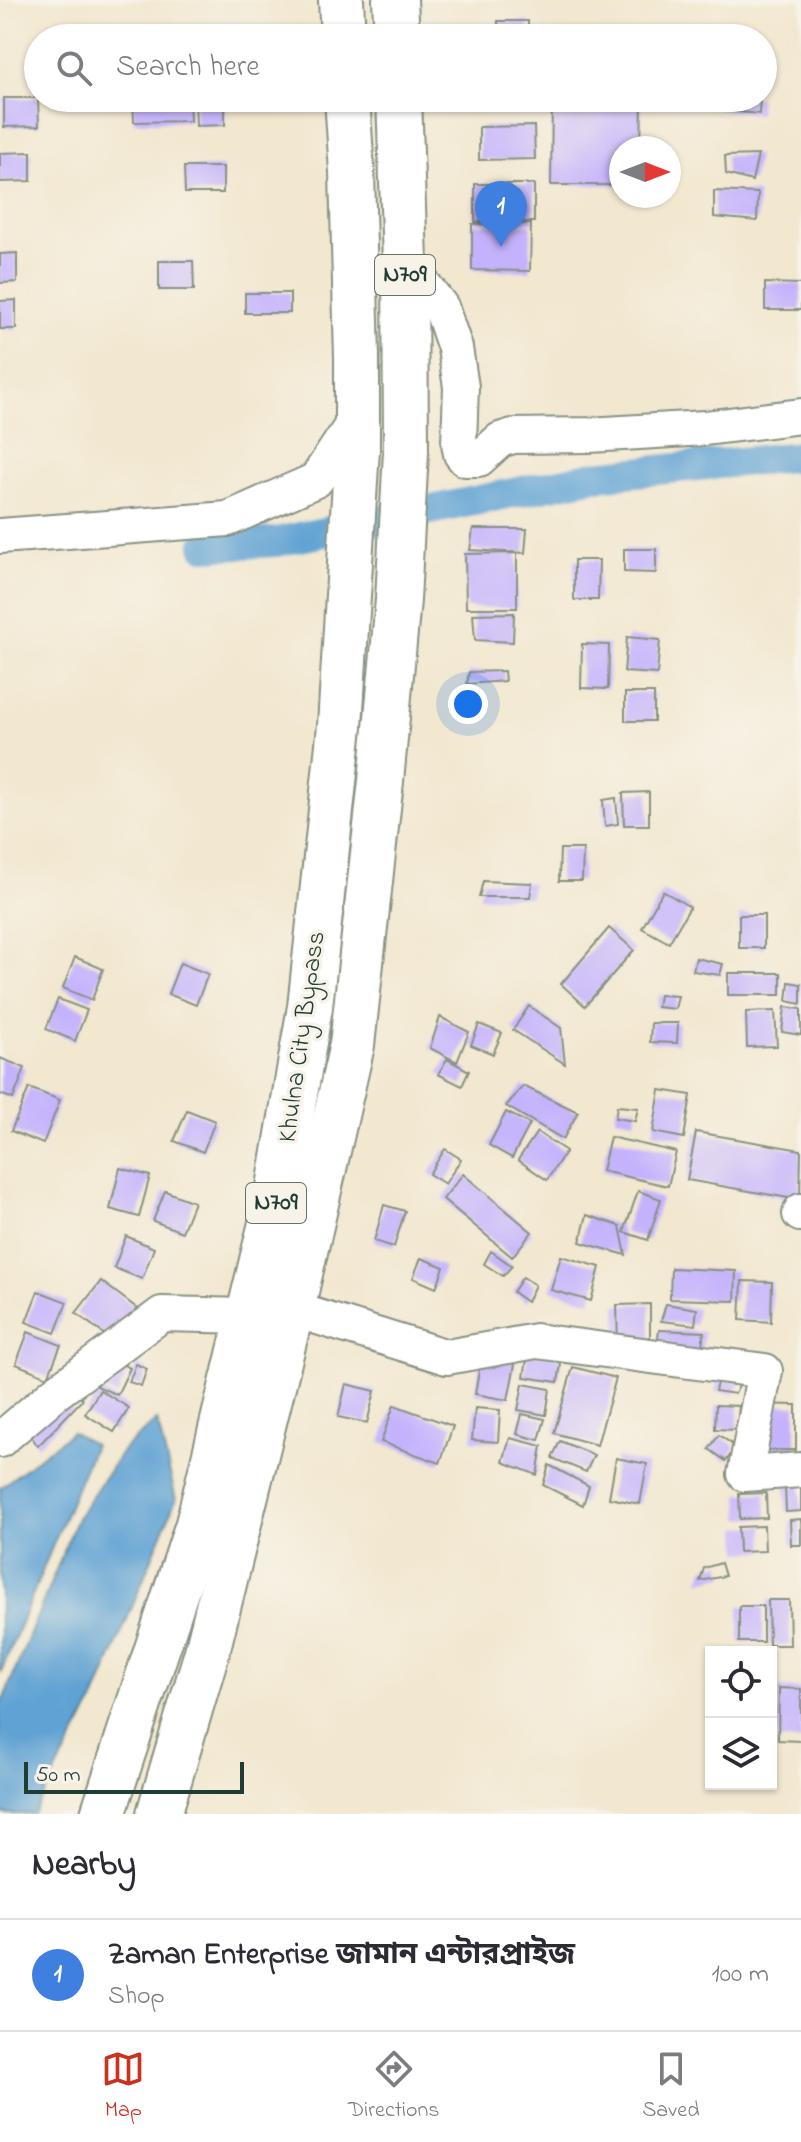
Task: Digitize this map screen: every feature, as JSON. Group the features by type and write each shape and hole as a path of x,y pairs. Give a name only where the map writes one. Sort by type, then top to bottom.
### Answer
{"highway":[{"path":"341,0 342,24"},
{"path":"395,0 396,24"},
{"name":"N709","path":"348,112 357,434"},
{"name":"N709","path":"400,112 405,261"},
{"name":"Khulna City Bypass","path":"159,1814 207,1652 292,1309 352,1045 398,600 406,451 405,261"},
{"name":"Khulna City Bypass","path":"103,1814 198,1524 277,1199 310,1007 332,814 351,572 357,434"}],"street":[{"path":"405,261 441,307 455,348 461,387 459,443 465,459 479,459 500,440 513,436 705,428 801,416"},
{"path":"0,536 228,519 316,480 357,434"},
{"path":"292,1309 447,1357 536,1341 765,1371 745,1474 801,1470"},
{"path":"0,1440 55,1393 162,1314 249,1316"}],"water":[{"path":"157,1420 176,1499 93,1703 33,1814 0,1814 0,1708 77,1518 123,1450"},
{"path":"72,1432 94,1445 0,1674 0,1488"}],"building":[{"path":"498,21 528,21 528,24 498,24"},
{"path":"4,98 24,98 24,112 38,112 39,126 4,127"},
{"path":"134,112 190,112 190,121 134,122"},
{"path":"196,112 225,112 225,125 196,126"},
{"path":"552,112 642,112 641,136 609,136 609,185 551,185"},
{"path":"534,126 535,159 479,160 479,127"},
{"path":"31,152 31,181 0,182 0,153"},
{"path":"758,155 752,181 726,174 725,156"},
{"path":"184,167 223,167 223,193 185,193"},
{"path":"475,184 534,184 534,222 475,222"},
{"path":"714,191 758,193 757,221 714,217"},
{"path":"472,224 531,224 530,271 472,270"},
{"path":"17,253 17,282 0,283 0,254"},
{"path":"159,261 193,261 194,290 159,290"},
{"path":"765,283 801,284 801,310 765,310"},
{"path":"245,293 290,293 290,313 245,313"},
{"path":"16,300 16,329 0,329 0,301"},
{"path":"473,529 527,529 525,553 470,550"},
{"path":"624,549 656,549 656,573 624,572"},
{"path":"517,553 517,608 466,608 465,554"},
{"path":"574,560 599,560 598,600 574,600"},
{"path":"514,613 513,642 475,640 473,614"},
{"path":"627,637 660,640 657,674 624,672"},
{"path":"582,644 609,645 608,689 581,688"},
{"path":"504,671 505,681 467,684 469,672"},
{"path":"625,693 654,693 654,721 625,721"},
{"path":"649,792 649,825 624,825 623,793"},
{"path":"616,798 618,824 605,826 603,800"},
{"path":"560,849 583,849 582,881 559,881"},
{"path":"483,881 532,883 530,897 479,897"},
{"path":"663,891 690,907 669,943 642,928"},
{"path":"739,915 764,915 764,948 739,948"},
{"path":"609,928 634,950 585,1006 561,984"},
{"path":"75,957 103,969 92,1000 63,988"},
{"path":"696,958 723,964 720,975 693,971"},
{"path":"180,963 208,974 196,1005 168,994"},
{"path":"728,973 781,973 781,995 728,995"},
{"path":"789,982 801,984 801,1004 787,1001"},
{"path":"659,995 678,996 675,1009 657,1007"},
{"path":"58,999 87,1010 75,1041 46,1029"},
{"path":"529,1006 561,1028 565,1064 513,1030"},
{"path":"785,1007 801,1009 801,1035 782,1032"},
{"path":"775,1011 777,1046 747,1047 746,1012"},
{"path":"440,1017 469,1032 457,1062 430,1048"},
{"path":"651,1023 678,1023 677,1043 650,1042"},
{"path":"479,1024 502,1033 493,1054 471,1045"},
{"path":"0,1058 25,1068 13,1099 0,1094"},
{"path":"447,1059 469,1071 462,1086 438,1074"},
{"path":"523,1086 578,1112 563,1139 506,1106"},
{"path":"29,1088 60,1100 43,1144 11,1131"},
{"path":"660,1090 691,1095 684,1138 653,1132"},
{"path":"617,1106 638,1108 635,1121 615,1118"},
{"path":"187,1110 215,1121 203,1152 174,1141"},
{"path":"506,1112 530,1124 512,1158 489,1145"},
{"path":"537,1132 566,1151 547,1180 518,1160"},
{"path":"696,1132 801,1150 800,1200 687,1180"},
{"path":"610,1137 676,1152 668,1186 602,1171"},
{"path":"445,1149 461,1159 445,1184 429,1174"},
{"path":"120,1168 150,1176 139,1217 110,1209"},
{"path":"463,1174 532,1232 512,1257 443,1199"},
{"path":"165,1191 194,1202 182,1232 153,1221"},
{"path":"638,1191 661,1199 648,1240 624,1232"},
{"path":"384,1205 405,1211 394,1247 374,1241"},
{"path":"587,1215 620,1226 626,1255 580,1242"},
{"path":"126,1236 154,1248 142,1279 114,1268"},
{"path":"491,1251 512,1266 503,1276 484,1264"},
{"path":"561,1256 600,1267 591,1301 551,1290"},
{"path":"421,1258 444,1267 436,1288 413,1278"},
{"path":"671,1268 736,1271 735,1301 670,1299"},
{"path":"523,1277 535,1285 527,1302 513,1292"},
{"path":"101,1281 138,1309 113,1341 76,1313"},
{"path":"742,1281 772,1282 771,1322 740,1320"},
{"path":"38,1291 67,1302 55,1333 26,1322"},
{"path":"650,1304 650,1348 618,1349 617,1305"},
{"path":"666,1304 697,1309 695,1325 661,1321"},
{"path":"659,1330 704,1332 698,1373 654,1372"},
{"path":"28,1332 61,1345 48,1377 16,1364"},
{"path":"482,1352 516,1359 508,1400 475,1394"},
{"path":"528,1353 562,1358 558,1382 524,1377"},
{"path":"110,1358 130,1368 117,1395 97,1386"},
{"path":"136,1364 147,1369 141,1386 129,1382"},
{"path":"573,1367 616,1378 597,1445 554,1433"},
{"path":"718,1378 741,1382 735,1394 715,1391"},
{"path":"346,1384 375,1391 367,1423 338,1417"},
{"path":"523,1384 550,1389 546,1415 518,1410"},
{"path":"72,1386 83,1399 38,1446 23,1425"},
{"path":"100,1390 129,1408 114,1432 85,1414"},
{"path":"750,1404 796,1405 796,1450 749,1450"},
{"path":"394,1405 453,1426 440,1463 381,1442"},
{"path":"716,1405 739,1406 737,1430 715,1429"},
{"path":"475,1408 500,1410 498,1442 472,1440"},
{"path":"522,1414 545,1419 539,1440 517,1434"},
{"path":"719,1435 736,1447 726,1461 709,1449"},
{"path":"510,1438 542,1446 537,1475 503,1462"},
{"path":"560,1441 594,1455 586,1472 552,1458"},
{"path":"616,1458 647,1464 640,1504 609,1498"},
{"path":"549,1465 589,1486 583,1505 543,1485"},
{"path":"801,1485 801,1511 786,1512 785,1486"},
{"path":"766,1493 767,1518 740,1519 739,1494"},
{"path":"801,1519 801,1545 791,1545 790,1520"},
{"path":"764,1526 765,1551 739,1552 738,1527"},
{"path":"721,1563 725,1576 700,1581 704,1568"},
{"path":"768,1600 789,1600 790,1645 769,1645"},
{"path":"739,1606 763,1606 763,1642 739,1642"},
{"path":"779,1688 801,1689 801,1741 778,1740"}],"waterway":[{"path":"205,546 276,542 595,476 801,456"}],"place":[{"name":"Zaman Enterprise জামান এন্টারপ্রাইজ","path":"501,247"}]}
